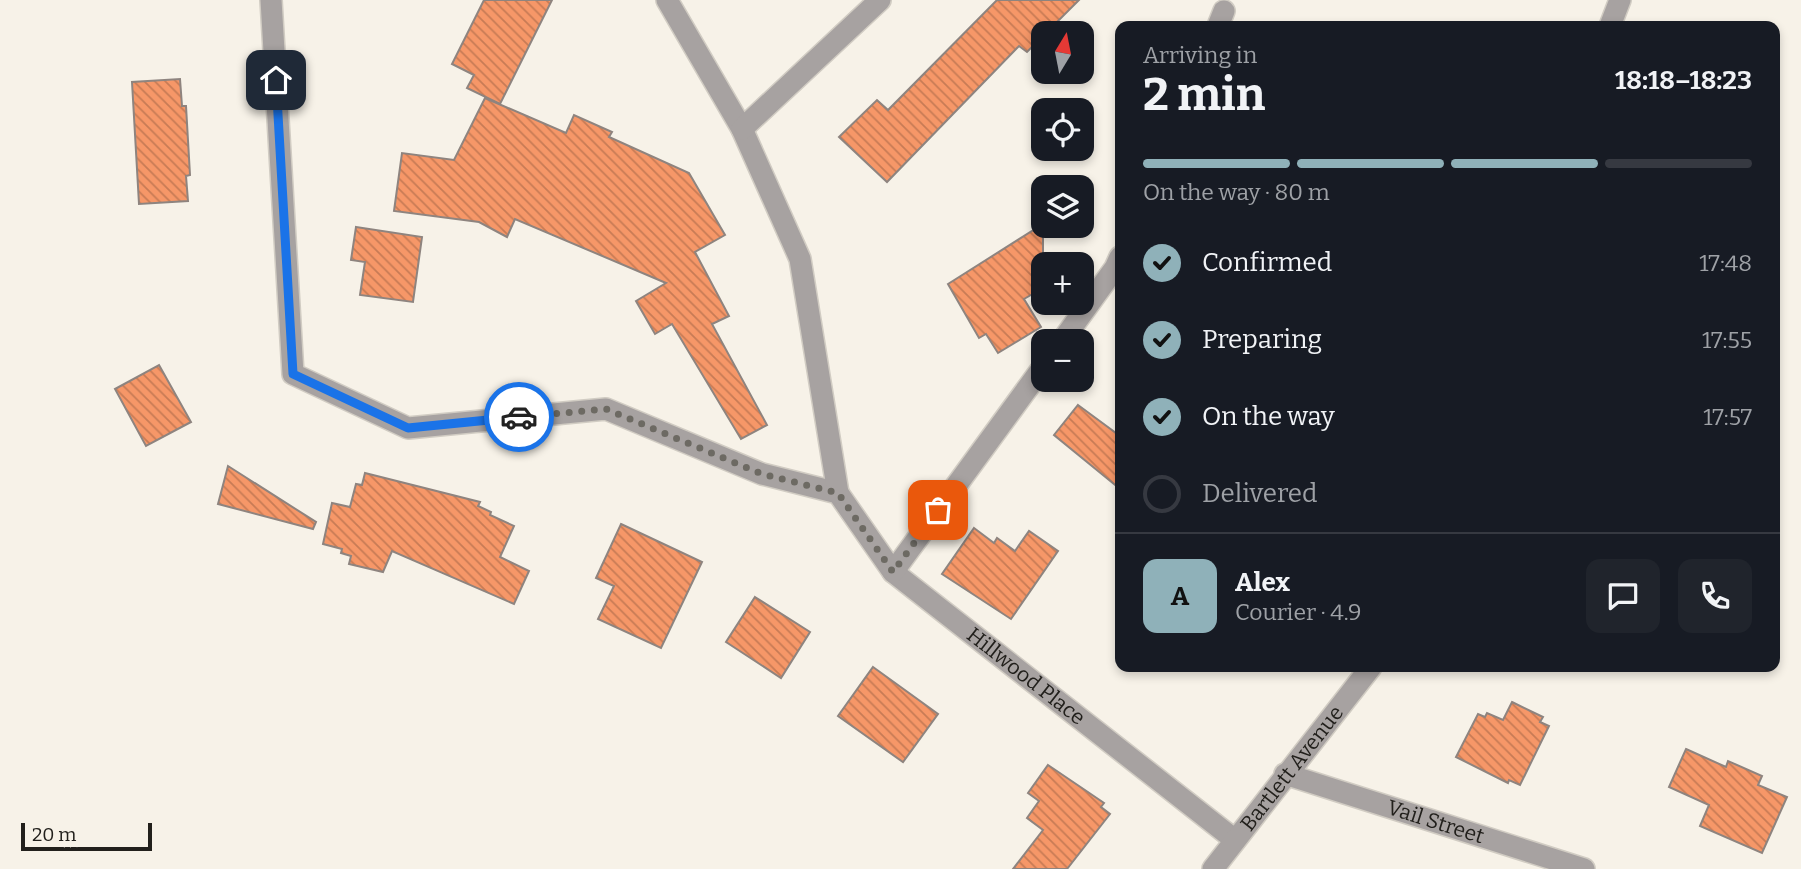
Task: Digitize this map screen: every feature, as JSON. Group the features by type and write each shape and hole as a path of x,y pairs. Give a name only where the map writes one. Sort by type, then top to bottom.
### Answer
{"street":[{"path":"271,0 293,374 408,428 606,409 762,474 838,493"},
{"name":"Hillwood Place","path":"667,0 742,129 800,259 838,493 893,572 1235,840"},
{"path":"742,129 880,0"},
{"path":"1612,21 1620,0"},
{"path":"1070,329 1115,264"},
{"path":"893,572 1031,383"},
{"name":"Bartlett Avenue","path":"1213,869 1367,672"},
{"name":"Vail Street","path":"1285,774 1584,869"}],"building":[{"path":"484,0 552,0 500,104 467,88 474,75 452,64"},
{"path":"997,0 1079,0 1058,21 1031,21 1031,48 1027,52 1019,46 887,182 839,137 877,100 888,110"},
{"path":"180,79 182,106 186,106 190,175 186,176 188,201 139,204 132,82"},
{"path":"485,98 566,133 574,115 612,132 609,137 689,173 725,235 695,252 729,316 712,324 767,425 741,439 672,324 655,334 636,301 666,283 515,219 507,237 479,222 394,211 402,153 454,160"},
{"path":"356,227 422,237 413,302 360,295 365,262 351,260"},
{"path":"1031,232 1031,238 1043,238 1043,252 1031,252 1031,295 1024,299 1031,315 1041,327 1031,329 1031,333 998,353 986,334 979,338 948,284"},
{"path":"159,365 191,422 146,446 115,389"},
{"path":"1078,405 1115,432 1115,485 1054,435"},
{"path":"228,466 316,522 313,529 218,504"},
{"path":"365,473 480,502 478,506 491,512 490,515 514,526 500,557 529,571 514,604 392,551 383,572 349,564 351,556 341,553 342,549 323,544 332,503 350,507 356,484 362,485"},
{"path":"621,524 702,562 661,648 598,619 614,586 596,578"},
{"path":"974,528 994,543 997,538 1015,551 1029,531 1058,551 1011,619 942,574"},
{"path":"755,597 810,632 781,678 726,642"},
{"path":"873,667 938,714 903,762 838,716"},
{"path":"1512,702 1543,717 1540,722 1549,726 1520,785 1509,780 1508,783 1456,757 1478,714 1485,717 1487,713 1503,720"},
{"path":"1686,749 1726,767 1728,761 1762,776 1758,785 1787,797 1762,853 1700,826 1709,805 1669,787"},
{"path":"1048,765 1104,803 1101,807 1110,814 1067,869 1013,869 1043,830 1027,818 1039,801 1028,793"}],"way so far":[{"path":"519,417 606,409 762,474 838,493 893,572 938,510"}],"route":[{"path":"276,80 293,374 408,428 519,417"}]}
